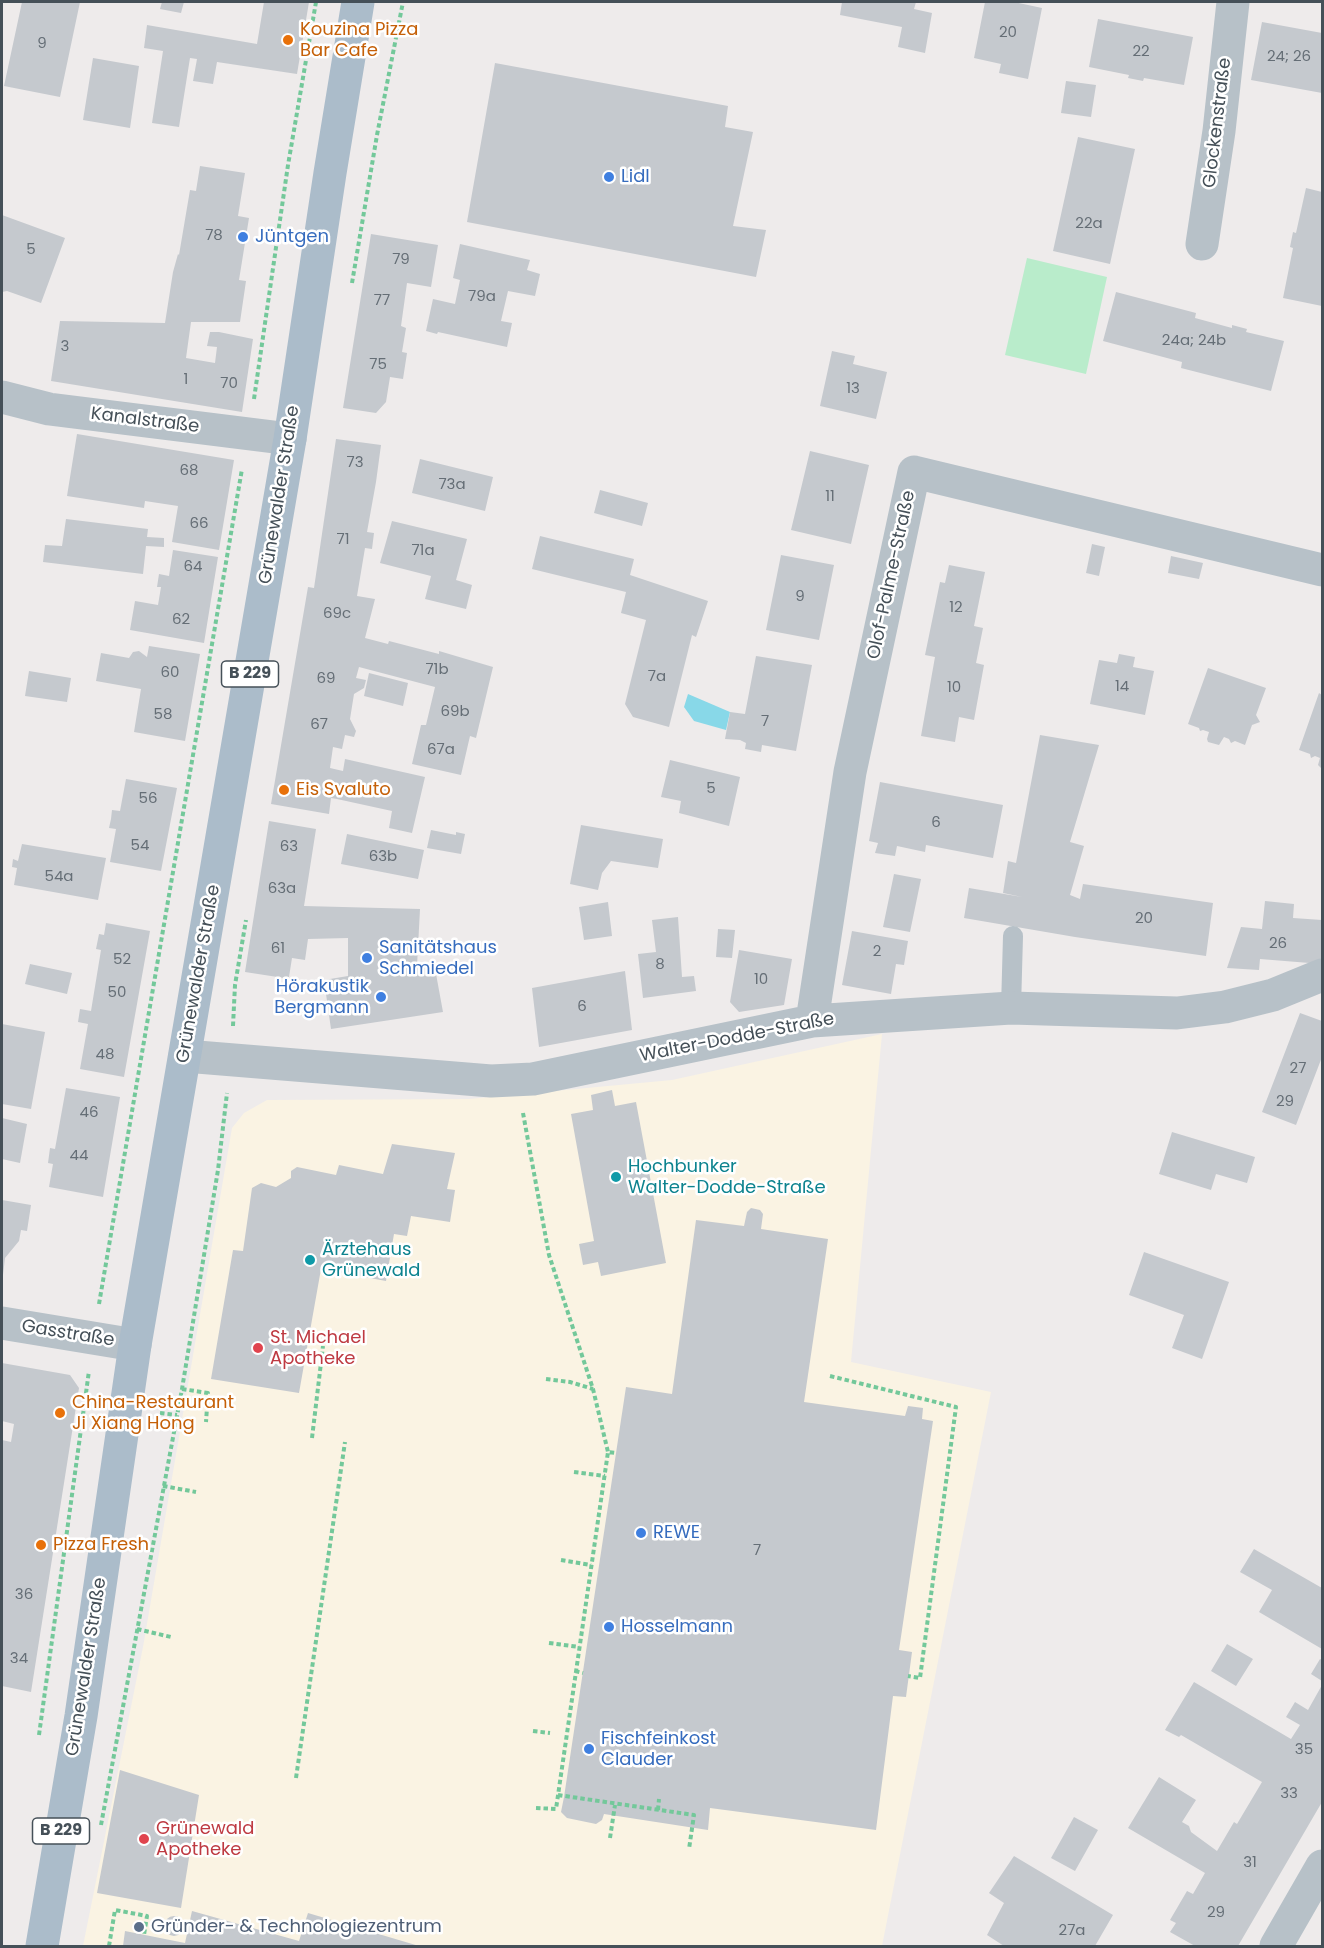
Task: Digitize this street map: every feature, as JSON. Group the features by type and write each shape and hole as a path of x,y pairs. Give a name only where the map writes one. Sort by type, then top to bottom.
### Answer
{"main road":[{"name":"Grünewalder Straße","path":"42,1947 81,1716 135,1345 290,439 358,2"}],"street":[{"name":"Glockenstraße","path":"1202,244 1219,131 1233,2"},
{"name":"Kanalstraße","path":"2,397 50,409 290,439"},
{"name":"Olof-Palme-Straße","path":"812,1021 850,772 914,472 1323,570"},
{"name":"Walter-Dodde-Straße","path":"185,1056 491,1081 533,1079 812,1021 1011,1008 1177,1013 1224,1007 1273,995 1323,975"},
{"name":"Gasstraße","path":"2,1323 135,1345"},
{"path":"1276,1947 1323,1866"}],"lane":[{"path":"1011,1008 1013,936"}],"path":[{"path":"38,1744 94,1338 249,434 288,165 316,2"},
{"path":"517,1080 549,1255 593,1389 608,1452 556,1809 536,1808"},
{"path":"100,1828 182,1389 218,1170"},
{"path":"312,1438 323,1346"},
{"path":"830,1376 956,1407 920,1678 909,1676"},
{"path":"546,1378 593,1389"},
{"path":"182,1389 208,1393 206,1422"},
{"path":"296,1778 345,1442"},
{"path":"608,1452 616,1453"},
{"path":"574,1472 605,1476"},
{"path":"164,1486 196,1492"},
{"path":"561,1560 591,1565"},
{"path":"137,1629 171,1637"},
{"path":"549,1643 579,1647"},
{"path":"575,1671 583,1673"},
{"path":"533,1731 550,1733"},
{"path":"558,1795 694,1815 689,1849"},
{"path":"658,1810 659,1799"},
{"path":"610,1838 615,1805"},
{"path":"108,1947 115,1910 147,1916 144,1935"}],"shaded area":[{"path":"882,1034 851,1362 991,1392 882,1946 83,1946 143,1647 232,1128 244,1113 267,1100 469,1099 672,1080"}],"green space":[{"path":"1027,258 1107,277 1086,374 1005,355"}],"water":[{"path":"688,694 730,712 726,730 694,721 684,707"}],"building":[{"path":"22,2 80,2 60,97 4,86"},
{"path":"162,2 184,2 181,13 160,9"},
{"path":"264,2 309,2 297,74 217,62 213,84 193,81 197,59 190,58 179,127 152,123 163,51 144,48 147,25 257,44"},
{"path":"842,2 916,2 914,9 932,13 925,53 898,47 902,27 840,15"},
{"path":"985,2 1014,2 1042,8 1028,79 999,73 1001,64 974,58"},
{"path":"1098,19 1193,37 1184,85 1144,78 1143,81 1128,78 1129,75 1089,67"},
{"path":"1262,22 1322,33 1322,93 1251,80"},
{"path":"93,58 139,66 130,128 83,120"},
{"name":"Lidl","path":"495,63 728,106 725,127 753,132 733,226 766,230 756,277 467,222"},
{"path":"1066,81 1096,85 1091,117 1061,113"},
{"path":"1078,137 1135,149 1110,264 1053,251"},
{"path":"200,166 245,173 238,216 249,218 239,280 246,281 240,322 191,322 186,358 215,363 217,347 207,346 210,332 253,339 242,412 51,381 60,321 165,323 190,190 196,191"},
{"path":"1306,188 1322,192 1322,306 1283,298 1293,248 1290,247 1293,232 1296,233"},
{"path":"2,215 65,238 41,303 7,291 2,292"},
{"path":"371,234 438,245 431,287 407,283 401,326 406,328 402,352 407,353 403,379 390,377 386,402 376,413 343,408"},
{"path":"460,244 530,260 527,270 540,274 535,296 508,291 501,321 512,323 507,347 426,331 433,299 455,304 460,280 453,278"},
{"path":"1116,292 1196,313 1195,318 1232,328 1232,325 1247,329 1246,332 1284,341 1271,391 1181,368 1182,362 1103,341"},
{"path":"832,351 855,356 853,364 887,372 876,419 820,406"},
{"path":"77,434 234,460 219,550 172,542 178,506 145,501 144,508 67,496"},
{"path":"336,439 381,445 367,532 374,533 372,549 365,548 357,596 375,599 365,638 388,644 389,641 439,654 439,651 493,667 476,738 470,736 461,775 412,764 421,725 426,725 435,687 359,667 356,678 366,680 364,688 354,694 350,719 356,731 354,737 345,735 342,749 333,747 330,768 343,771 345,759 425,777 412,833 389,828 392,811 337,799 331,798 329,814 271,804 308,587 314,588"},
{"path":"810,451 869,465 851,544 791,530"},
{"path":"420,459 493,477 485,511 412,493"},
{"path":"600,490 648,503 642,526 594,513"},
{"path":"66,519 148,529 147,537 164,538 164,547 146,546 143,574 43,562 45,545 62,546"},
{"path":"392,521 467,539 456,580 472,585 466,609 425,599 431,576 380,563"},
{"path":"540,536 634,559 630,575 708,601 696,637 692,635 669,727 633,717 625,704 646,620 621,613 626,592 532,569"},
{"path":"1092,544 1105,547 1099,576 1086,573"},
{"path":"173,550 218,557 204,643 130,630 135,601 158,605 161,587 157,587 159,574 169,576"},
{"path":"781,555 834,565 819,640 766,630"},
{"path":"1171,556 1203,563 1199,579 1168,573"},
{"path":"949,565 985,572 974,626 983,628 976,663 984,665 974,720 959,717 955,742 921,736 935,657 925,655 940,582 945,583"},
{"path":"149,646 200,654 185,741 134,732 141,689 96,681 101,653 129,658 133,652 139,651 147,657"},
{"path":"1119,654 1135,657 1133,667 1154,671 1145,715 1090,704 1099,660 1117,663"},
{"path":"756,656 812,665 796,751 762,745 761,752 745,749 746,743 740,740 725,739 730,712 745,714"},
{"path":"1208,668 1266,688 1256,715 1260,722 1252,725 1245,745 1235,741 1231,743 1224,737 1219,745 1208,742 1209,732 1200,731 1199,728 1188,724"},
{"path":"29,671 71,678 67,702 25,696"},
{"path":"369,673 408,683 403,706 364,696"},
{"path":"1319,693 1322,695 1322,769 1318,765 1320,758 1315,756 1311,758 1310,754 1299,750"},
{"path":"1040,735 1099,745 1070,842 1084,846 1070,895 1080,899 1083,884 1213,903 1206,956 964,918 969,888 1022,897 1003,893 1008,861 1016,863"},
{"path":"670,760 740,777 729,826 679,813 681,801 661,797"},
{"path":"126,779 177,788 161,871 110,862 116,829 109,828 112,810 120,811"},
{"path":"880,782 1003,805 993,858 926,845 925,852 897,846 895,856 875,853 878,843 869,841"},
{"path":"269,821 316,829 304,906 420,909 417,966 434,963 443,1012 331,1029 324,980 348,976 348,938 308,939 305,960 292,958 289,977 245,972"},
{"path":"581,825 663,839 658,868 611,861 602,873 598,890 570,884"},
{"path":"431,830 456,835 456,832 465,834 461,854 427,848"},
{"path":"347,834 424,850 418,879 341,864"},
{"path":"22,844 106,858 98,900 14,885 17,868 12,867 13,859 18,861"},
{"path":"894,874 921,879 910,932 883,927"},
{"path":"1265,901 1294,904 1293,918 1322,920 1322,964 1260,959 1259,970 1227,968 1241,927 1262,929"},
{"path":"608,902 612,936 584,940 579,907"},
{"path":"678,917 682,977 694,976 696,991 643,998 638,954 656,952 652,920"},
{"path":"106,923 150,931 124,1077 80,1069 88,1024 78,1022 80,1009 91,1011 101,950 96,949 99,934 104,935"},
{"path":"718,929 735,930 732,958 716,957"},
{"path":"852,931 908,941 904,965 896,964 891,994 842,985"},
{"path":"739,950 792,959 784,1005 739,1012 730,1002"},
{"path":"30,964 72,973 67,994 25,984"},
{"path":"625,971 632,1030 539,1047 532,988"},
{"path":"1300,1013 1322,1021 1322,1057 1296,1125 1262,1112"},
{"path":"2,1024 45,1032 31,1109 2,1104"},
{"path":"66,1088 120,1097 103,1197 49,1187 53,1164 48,1163 50,1148 55,1149"},
{"name":"Hochbunker Walter-Dodde-Straße","path":"612,1090 615,1106 636,1102 666,1263 601,1276 598,1262 583,1265 579,1244 594,1241 571,1114 593,1110 591,1095"},
{"path":"2,1118 27,1124 20,1163 2,1159"},
{"path":"1172,1132 1255,1157 1247,1183 1216,1174 1211,1190 1159,1174"},
{"name":"Ärztehaus Grünewald","path":"392,1144 455,1153 447,1189 455,1190 450,1222 411,1216 407,1236 394,1234 386,1281 321,1269 299,1393 211,1379 233,1250 243,1251 252,1188 261,1183 276,1187 291,1178 291,1171 297,1167 336,1175 339,1165 383,1174"},
{"path":"2,1200 31,1205 27,1231 21,1230 19,1241 5,1258 3,1275"},
{"path":"751,1208 760,1210 763,1214 761,1229 828,1239 804,1402 905,1416 908,1406 923,1408 922,1419 933,1421 899,1650 912,1652 906,1697 893,1696 876,1830 710,1808 708,1830 604,1814 602,1820 596,1824 567,1818 561,1812 626,1387 672,1394 696,1220 744,1226 747,1212"},
{"path":"1144,1252 1229,1282 1202,1359 1172,1348 1184,1315 1129,1295"},
{"path":"2,1363 70,1375 79,1388 31,1692 2,1686 2,1440 11,1442 14,1424 2,1421"},
{"path":"1254,1549 1322,1588 1322,1649 1259,1612 1272,1590 1240,1572"},
{"path":"1227,1644 1253,1659 1236,1686 1211,1671"},
{"path":"1320,1659 1322,1660 1322,1681 1311,1674"},
{"path":"1194,1682 1291,1739 1300,1725 1286,1717 1295,1702 1308,1710 1322,1685 1322,1802 1238,1946 1195,1946 1170,1932 1176,1923 1170,1920 1187,1891 1193,1894 1205,1873 1128,1828 1159,1777 1196,1800 1182,1822 1189,1826 1191,1832 1217,1851 1234,1822 1237,1824 1262,1782 1181,1735 1179,1737 1165,1730"},
{"path":"120,1770 199,1795 181,1908 97,1893"},
{"path":"1074,1817 1098,1830 1075,1871 1051,1858"},
{"path":"1014,1856 1113,1915 1095,1946 1004,1946 987,1935 1004,1903 989,1893"},
{"path":"192,1911 299,1941 308,1913 419,1946 123,1946 125,1931 185,1943"},
{"path":"174,1916 181,1919 184,1926 181,1933 174,1936 167,1933 164,1926 167,1919"}],"place":[{"name":"Kouzina Pizza Bar Cafe","path":"288,40"},
{"name":"Lidl","path":"609,177"},
{"name":"Jüntgen","path":"243,237"},
{"name":"Eis Svaluto","path":"284,790"},
{"name":"Sanitätshaus Schmiedel","path":"367,958"},
{"name":"Hörakustik Bergmann","path":"381,997"},
{"name":"Hochbunker Walter-Dodde-Straße","path":"616,1177"},
{"name":"Ärztehaus Grünewald","path":"310,1260"},
{"name":"St. Michael Apotheke","path":"258,1348"},
{"name":"China-Restaurant Ji Xiang Hong","path":"60,1413"},
{"name":"REWE","path":"641,1533"},
{"name":"Pizza Fresh","path":"41,1545"},
{"name":"Hosselmann","path":"609,1627"},
{"name":"Fischfeinkost Clauder","path":"589,1749"},
{"name":"Grünewald Apotheke","path":"144,1839"},
{"name":"Gründer- & Technologiezentrum","path":"139,1927"}]}
